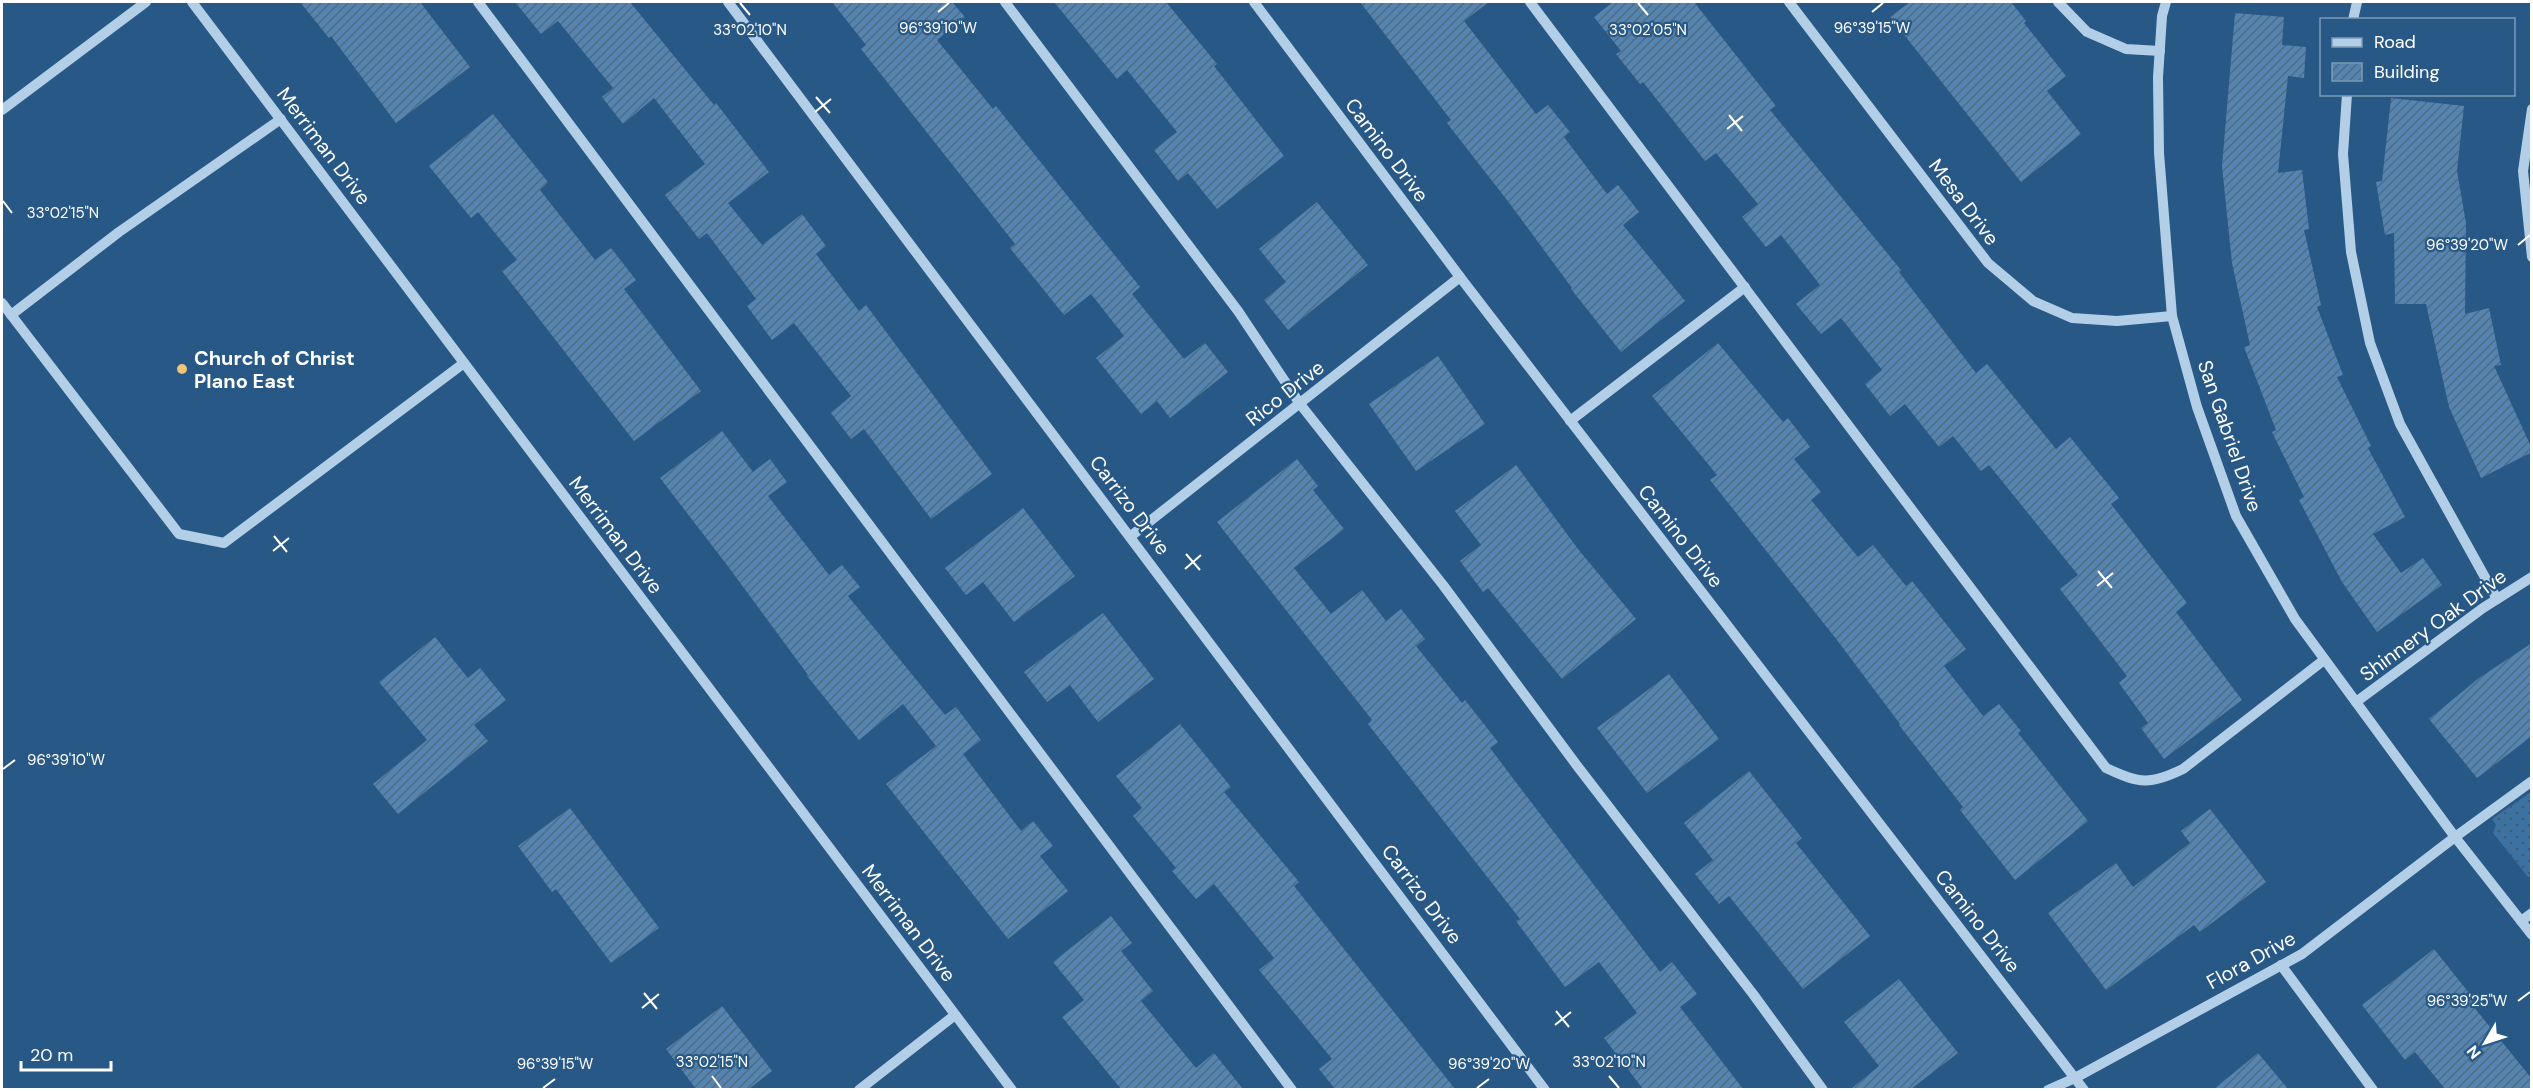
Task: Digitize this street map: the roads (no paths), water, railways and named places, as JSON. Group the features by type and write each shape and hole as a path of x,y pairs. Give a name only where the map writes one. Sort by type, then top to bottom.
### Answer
{"street":[{"path":"2,110 146,2"},
{"name":"Merriman Drive","path":"192,2 1011,1089"},
{"path":"478,2 1292,1089"},
{"name":"Carrizo Drive","path":"728,2 1545,1089"},
{"path":"1005,2 1238,311 1300,404 1443,585 1823,1089"},
{"name":"Camino Drive","path":"1254,2 1460,278 2084,1089"},
{"path":"1530,2 2106,768 2130,779 2159,781 2184,769 2325,660"},
{"name":"Mesa Drive","path":"1789,2 1988,263 2033,301 2072,318 2117,321 2172,316"},
{"path":"2058,2 2087,32 2126,49 2160,51"},
{"name":"San Gabriel Drive","path":"2166,2 2162,16 2160,51 2159,153 2172,316 2198,407 2236,516 2295,619 2454,837 2532,935"},
{"path":"2353,18 2357,2"},
{"path":"2347,96 2343,154 2351,252 2370,343 2400,424 2497,599"},
{"path":"2532,109 2523,171 2532,257"},
{"path":"10,315 119,232 281,119"},
{"name":"Rico Drive","path":"1131,536 1460,278"},
{"path":"1570,421 1745,287"},
{"path":"2,303 179,534 225,543 464,363"},
{"name":"Shinnery Oak Drive","path":"2356,702 2497,599 2532,577"},
{"name":"Flora Drive","path":"2048,1089 2075,1078 2302,954 2454,837 2532,781"},
{"path":"2521,921 2532,913"},
{"path":"2281,965 2373,1089"},
{"path":"859,1089 955,1015"}],"place":[{"name":"Church of Christ Plano East","path":"182,369"}]}
